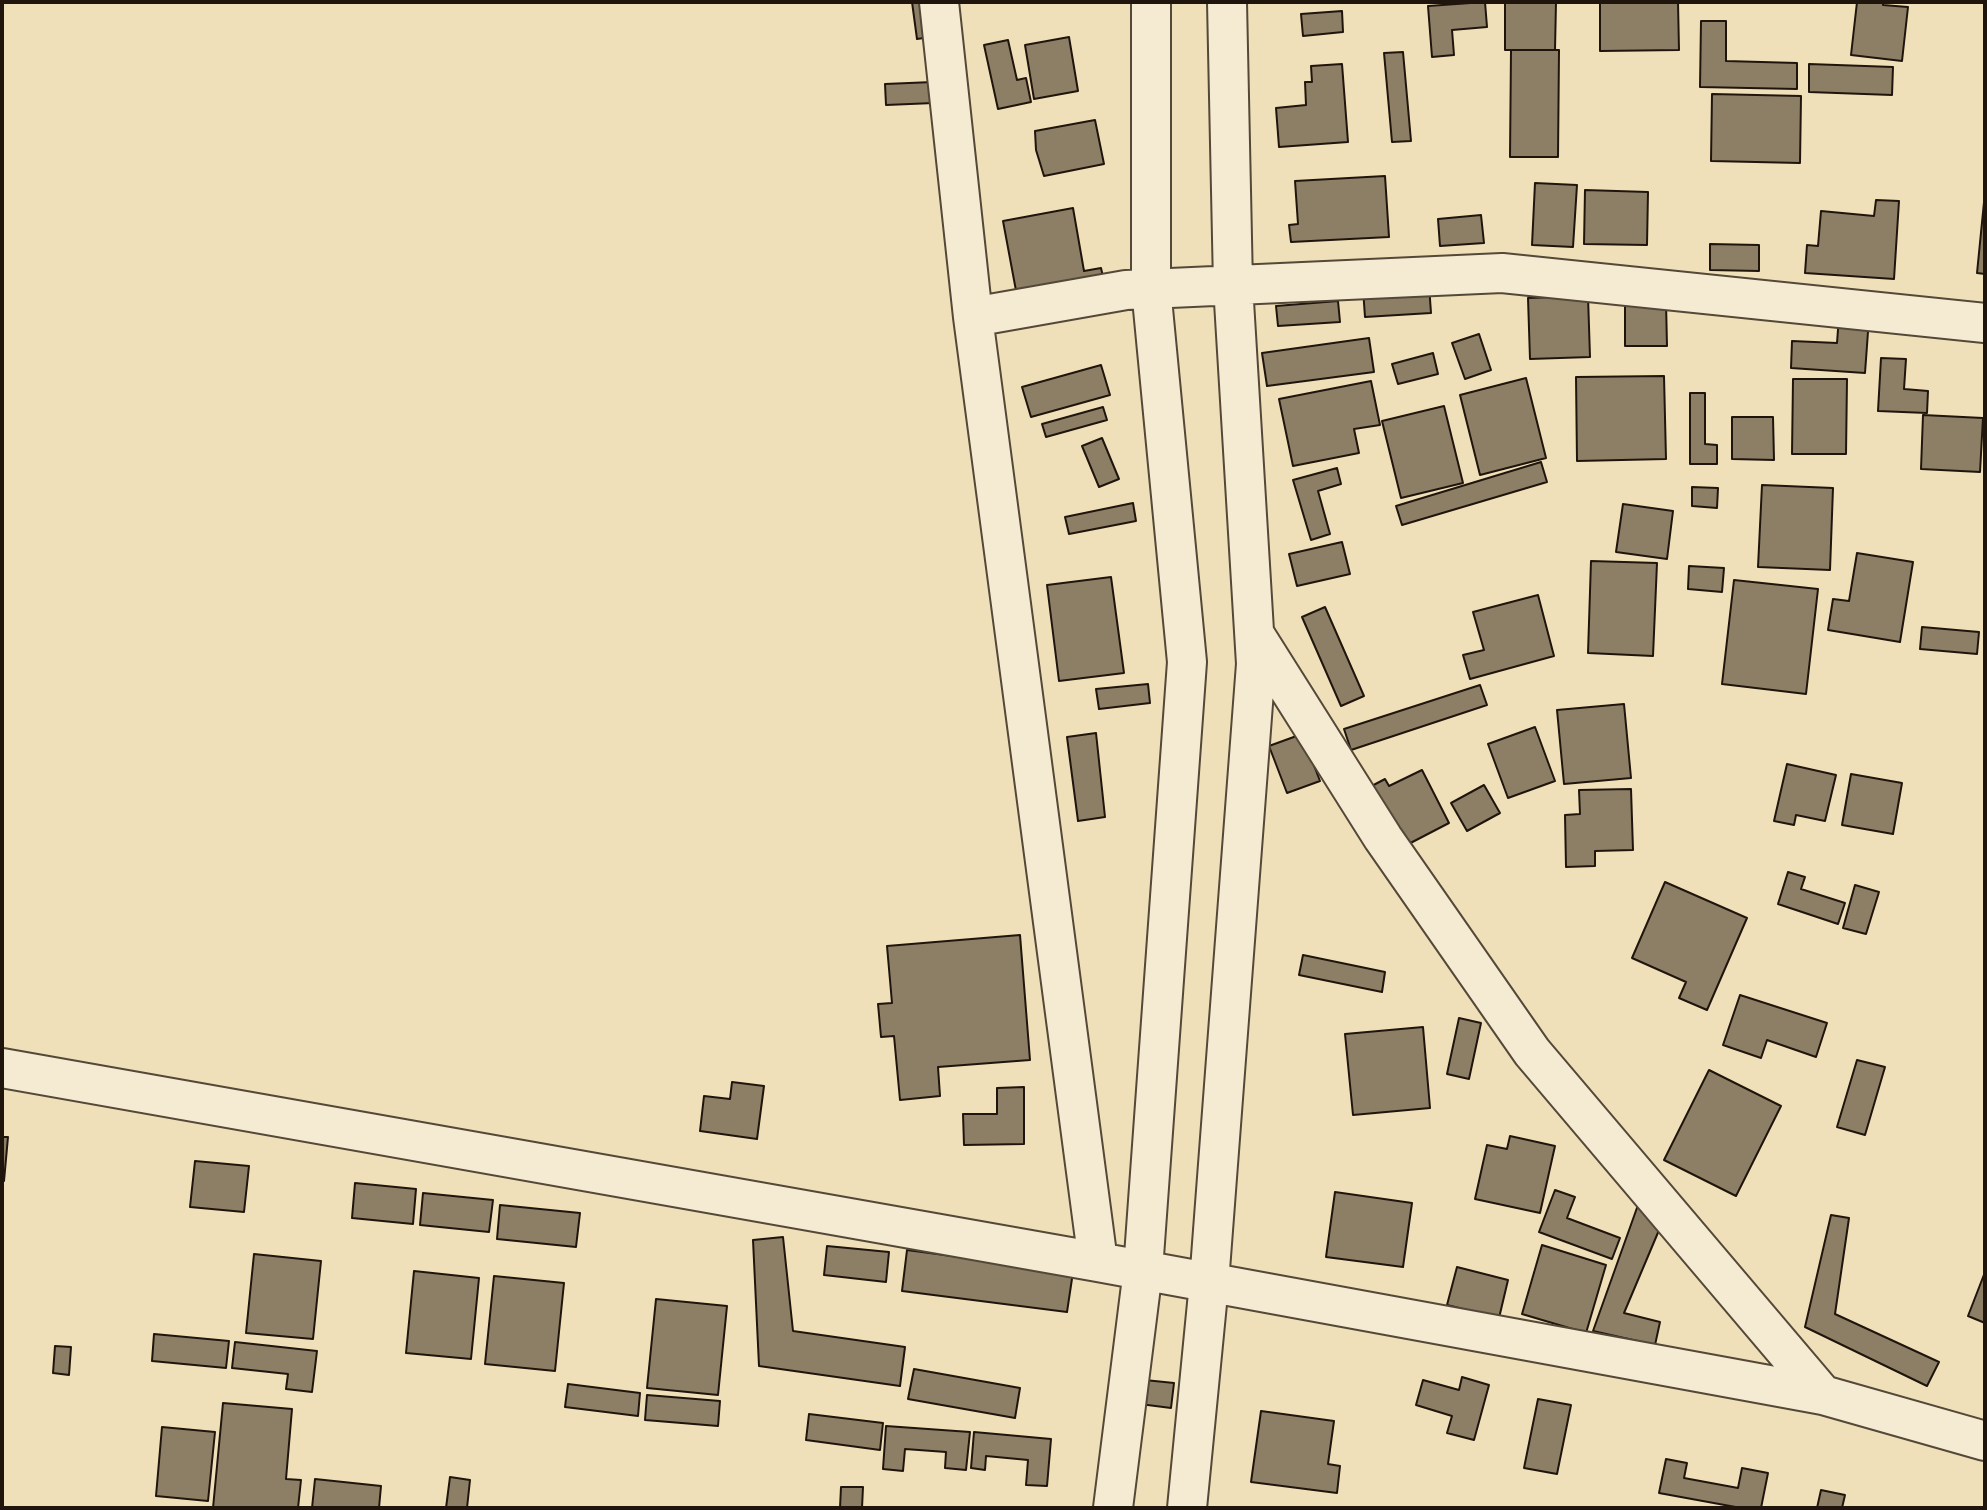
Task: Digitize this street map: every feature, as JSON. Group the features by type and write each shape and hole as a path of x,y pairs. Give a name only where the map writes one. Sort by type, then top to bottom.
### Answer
{"street":[{"path":"939,2 973,317 1098,1262"},
{"path":"1114,1508 1143,1270 1187,662 1151,288 1151,2"},
{"path":"1188,1508 1209,1283 1255,664 1233,285 1227,2"},
{"path":"973,317 1126,290 1502,273 1985,323"},
{"path":"1253,633 1383,838 1532,1052 1823,1395"},
{"path":"2,1068 1143,1270 1823,1395 1985,1441"}],"building":[{"path":"912,2 932,2 937,36 917,39"},
{"path":"1485,2 1487,27 1452,30 1454,55 1432,57 1428,6"},
{"path":"1505,2 1556,2 1555,50 1505,50"},
{"path":"1600,2 1678,2 1679,50 1600,51"},
{"path":"1857,2 1883,2 1883,5 1908,7 1902,61 1851,55"},
{"path":"1342,11 1343,32 1303,36 1301,14"},
{"path":"1701,21 1726,21 1726,61 1797,63 1797,89 1700,87"},
{"path":"1069,37 1078,91 1034,99 1025,45"},
{"path":"1008,40 1017,80 1026,78 1031,102 998,109 984,45"},
{"path":"1511,50 1559,50 1558,157 1510,157"},
{"path":"1403,52 1411,141 1392,142 1384,53"},
{"path":"1342,64 1348,142 1279,147 1276,108 1306,105 1305,82 1312,82 1311,66"},
{"path":"1809,64 1893,67 1892,95 1809,92"},
{"path":"933,82 934,103 886,105 885,84"},
{"path":"1712,94 1801,96 1800,163 1711,161"},
{"path":"1095,120 1104,164 1044,176 1036,150 1035,131"},
{"path":"1385,176 1389,237 1291,242 1289,225 1298,224 1295,181"},
{"path":"1535,183 1577,185 1573,247 1532,245"},
{"path":"1585,190 1648,192 1647,245 1584,244"},
{"path":"1985,192 1985,274 1977,273"},
{"path":"1876,200 1899,201 1894,279 1805,273 1807,245 1818,246 1821,211 1874,216"},
{"path":"1073,208 1084,271 1101,268 1104,281 1017,296 1003,221"},
{"path":"1481,215 1484,243 1440,246 1438,219"},
{"path":"1710,244 1759,245 1759,271 1710,270"},
{"path":"1429,285 1431,313 1365,317 1363,289"},
{"path":"1588,296 1590,357 1530,359 1528,298"},
{"path":"1338,301 1340,322 1278,326 1276,306"},
{"path":"1666,302 1667,346 1625,346 1625,303"},
{"path":"1839,316 1869,318 1865,373 1791,368 1792,341 1837,343"},
{"path":"1479,334 1491,370 1465,379 1452,343"},
{"path":"1369,338 1374,372 1267,386 1262,353"},
{"path":"1433,353 1438,374 1398,384 1392,364"},
{"path":"1881,358 1906,359 1904,389 1928,391 1927,413 1878,411"},
{"path":"1101,365 1110,395 1031,417 1022,387"},
{"path":"1664,376 1666,459 1577,461 1576,377"},
{"path":"1526,378 1546,458 1480,475 1460,395"},
{"path":"1793,379 1847,379 1846,454 1792,454"},
{"path":"1371,381 1380,425 1354,429 1359,453 1293,466 1279,399"},
{"path":"1690,393 1705,393 1705,444 1717,445 1717,464 1690,464"},
{"path":"1444,406 1463,483 1401,498 1382,421"},
{"path":"1103,407 1107,420 1046,437 1042,424"},
{"path":"1923,415 1983,418 1980,472 1921,469"},
{"path":"1732,417 1773,417 1774,460 1732,459"},
{"path":"1102,438 1119,479 1099,487 1082,446"},
{"path":"1541,462 1547,482 1402,525 1396,506"},
{"path":"1337,468 1341,484 1318,491 1330,534 1311,540 1293,480"},
{"path":"1762,485 1833,488 1830,570 1758,567"},
{"path":"1692,487 1718,488 1717,508 1692,506"},
{"path":"1133,503 1136,521 1069,534 1065,517"},
{"path":"1623,504 1673,511 1667,559 1616,552"},
{"path":"1342,542 1350,574 1297,586 1289,554"},
{"path":"1857,553 1913,562 1900,642 1828,630 1833,599 1849,601"},
{"path":"1591,561 1657,563 1653,656 1588,653"},
{"path":"1689,566 1724,568 1722,592 1688,589"},
{"path":"1111,577 1124,673 1059,681 1047,585"},
{"path":"1734,580 1818,589 1806,694 1722,684"},
{"path":"1538,595 1554,656 1470,679 1463,655 1484,650 1473,612"},
{"path":"1325,607 1364,696 1341,706 1302,617"},
{"path":"1922,627 1979,632 1977,654 1920,649"},
{"path":"1148,684 1150,703 1099,709 1096,689"},
{"path":"1480,685 1487,705 1351,750 1344,729"},
{"path":"1624,704 1631,778 1564,784 1557,710"},
{"path":"1535,727 1555,781 1508,798 1488,744"},
{"path":"1096,733 1105,817 1078,821 1067,737"},
{"path":"1302,734 1320,781 1287,793 1269,746"},
{"path":"1787,764 1836,775 1825,821 1796,815 1794,825 1774,821"},
{"path":"1422,770 1449,823 1397,850 1366,789 1385,779 1389,786"},
{"path":"1851,774 1902,783 1893,834 1842,825"},
{"path":"1484,785 1500,813 1467,831 1451,803"},
{"path":"1631,789 1633,850 1595,851 1595,866 1566,867 1565,815 1580,814 1579,790"},
{"path":"1788,872 1805,877 1801,889 1845,903 1838,924 1778,904"},
{"path":"1665,882 1747,918 1707,1010 1679,998 1686,982 1632,958"},
{"path":"1855,885 1879,892 1866,934 1843,928"},
{"path":"1020,935 1030,1060 938,1067 940,1096 900,1100 894,1036 881,1037 878,1004 892,1003 887,946"},
{"path":"1303,955 1385,972 1382,992 1299,975"},
{"path":"1740,995 1827,1023 1816,1057 1767,1040 1761,1058 1723,1045"},
{"path":"1459,1018 1481,1023 1469,1079 1447,1074"},
{"path":"1423,1027 1430,1108 1353,1115 1345,1034"},
{"path":"1857,1060 1885,1067 1865,1135 1837,1127"},
{"path":"1709,1070 1781,1106 1736,1196 1664,1160"},
{"path":"732,1082 764,1086 757,1139 700,1131 704,1096 730,1099"},
{"path":"1024,1087 1024,1144 964,1145 963,1114 997,1114 997,1088"},
{"path":"1510,1136 1555,1146 1540,1213 1475,1199 1487,1145 1507,1149"},
{"path":"2,1137 8,1137 4,1181 2,1180"},
{"path":"195,1161 249,1166 244,1212 190,1207"},
{"path":"355,1183 416,1189 413,1224 352,1218"},
{"path":"1555,1190 1575,1197 1567,1218 1620,1238 1612,1259 1539,1232"},
{"path":"1335,1192 1412,1203 1403,1267 1326,1257"},
{"path":"423,1193 493,1200 489,1232 420,1225"},
{"path":"500,1205 580,1213 576,1247 497,1239"},
{"path":"1638,1205 1665,1216 1624,1313 1660,1322 1655,1345 1593,1331"},
{"path":"1831,1215 1849,1218 1835,1314 1939,1362 1927,1386 1805,1327"},
{"path":"783,1237 793,1331 905,1347 900,1386 759,1366 753,1240"},
{"path":"1542,1245 1606,1265 1586,1333 1522,1314"},
{"path":"827,1246 889,1252 886,1282 824,1275"},
{"path":"907,1250 1073,1272 1067,1312 902,1291"},
{"path":"254,1254 321,1261 313,1339 246,1333"},
{"path":"1457,1267 1508,1280 1499,1318 1447,1305"},
{"path":"414,1271 479,1278 471,1359 406,1353"},
{"path":"1985,1272 1985,1323 1968,1316"},
{"path":"494,1276 564,1283 555,1371 485,1364"},
{"path":"656,1299 727,1306 718,1395 647,1388"},
{"path":"154,1334 229,1341 226,1368 152,1361"},
{"path":"235,1342 317,1351 312,1392 286,1389 288,1374 232,1368"},
{"path":"55,1346 71,1347 69,1375 53,1373"},
{"path":"914,1369 1020,1388 1015,1418 908,1399"},
{"path":"1462,1377 1489,1385 1474,1440 1447,1433 1452,1416 1416,1405 1423,1380 1459,1390"},
{"path":"1135,1379 1174,1383 1171,1408 1132,1403"},
{"path":"568,1384 640,1393 638,1416 565,1407"},
{"path":"647,1395 720,1401 718,1426 645,1420"},
{"path":"1538,1399 1571,1405 1557,1474 1524,1468"},
{"path":"223,1403 292,1409 286,1479 301,1480 298,1508 213,1508"},
{"path":"1261,1411 1334,1421 1328,1464 1340,1466 1337,1493 1251,1482"},
{"path":"809,1414 883,1423 880,1450 806,1440"},
{"path":"886,1426 970,1432 966,1470 945,1468 946,1452 905,1449 903,1471 883,1469"},
{"path":"162,1427 215,1432 208,1501 156,1496"},
{"path":"974,1432 1051,1439 1047,1486 1026,1485 1028,1460 986,1456 985,1470 971,1468"},
{"path":"1666,1459 1687,1463 1684,1478 1738,1488 1742,1468 1768,1473 1761,1508 1741,1508 1659,1493"},
{"path":"450,1477 470,1480 467,1508 446,1508"},
{"path":"315,1479 381,1486 379,1508 312,1508"},
{"path":"841,1487 863,1487 862,1508 840,1508"},
{"path":"1821,1490 1845,1495 1842,1508 1817,1508"}]}
